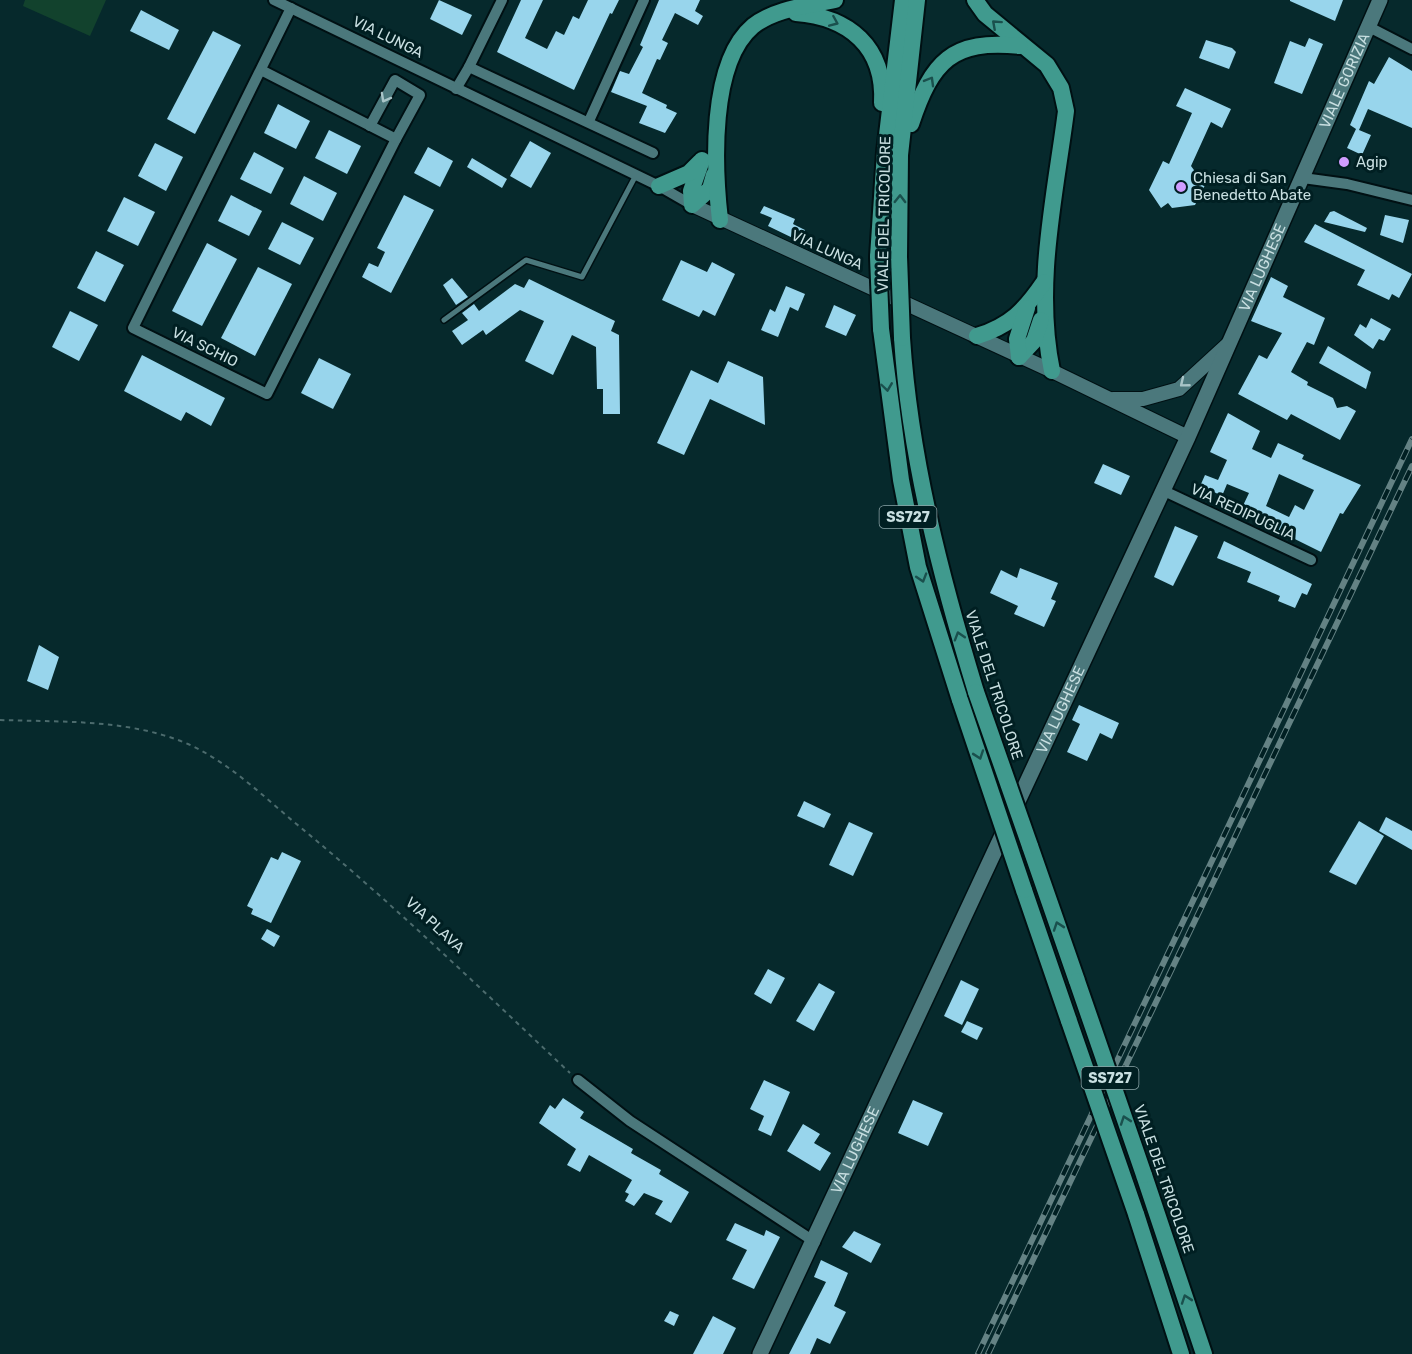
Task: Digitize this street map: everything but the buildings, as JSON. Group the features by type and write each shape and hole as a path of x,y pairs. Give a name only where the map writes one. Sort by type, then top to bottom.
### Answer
{"highway":[{"path":"692,205 691,191 709,164 725,75 736,46 753,27 777,12 836,0"},
{"name":"VIALE DEL TRICOLORE","path":"903,0 893,153 902,338 921,489 954,620 976,692 1204,1354"},
{"name":"VIALE DEL TRICOLORE","path":"917,0 878,257 881,329 901,480 918,567 960,700 1136,1214 1181,1354"},
{"path":"975,0 985,14 1020,46 1047,65 1061,88 1066,111 1044,282 1037,306 1017,339 1019,357"},
{"path":"777,12 816,15 849,29 865,42 875,58 883,84 880,128 893,153"},
{"path":"893,153 931,76 951,56 969,47 989,43 1020,46"},
{"path":"659,186 709,164"},
{"path":"709,164 720,220"},
{"path":"977,336 1000,329 1037,306"},
{"path":"1037,306 1052,371"}],"main road":[{"name":"VIALE GORIZIA","path":"1310,162 1380,0"},
{"name":"VIA LUGHESE","path":"760,1354 815,1242 898,1055 1188,437 1310,162"}],"street":[{"name":"VIA LUNGA","path":"274,0 659,186 720,220 977,336 1188,437"},
{"path":"456,89 502,0"},
{"path":"589,121 644,0"},
{"name":"VIA SCHIO","path":"291,8 133,328 267,394 420,95 395,81 370,126"},
{"path":"1369,27 1412,49"},
{"path":"469,67 589,121 653,153"},
{"path":"261,70 396,139"},
{"path":"1303,178 1347,184 1412,200"},
{"path":"1106,399 1143,399 1179,389 1227,345"},
{"name":"VIA REDIPUGLIA","path":"1162,490 1311,560"},
{"path":"578,1080 630,1121 815,1242"}],"lane":[{"path":"444,320 507,271 526,260 582,277 636,175"}],"path":[{"name":"VIA PLAVA","path":"0,720 85,723 146,730 187,744 217,759 365,880 578,1080"}],"green space":[{"path":"25,0 106,0 90,36 23,6"}],"railway":[{"path":"978,1354 1412,439"},
{"path":"988,1354 1412,466"}],"place":[{"name":"Agip","path":"1344,162"},
{"name":"Chiesa di San Benedetto Abate","path":"1181,187"}]}
